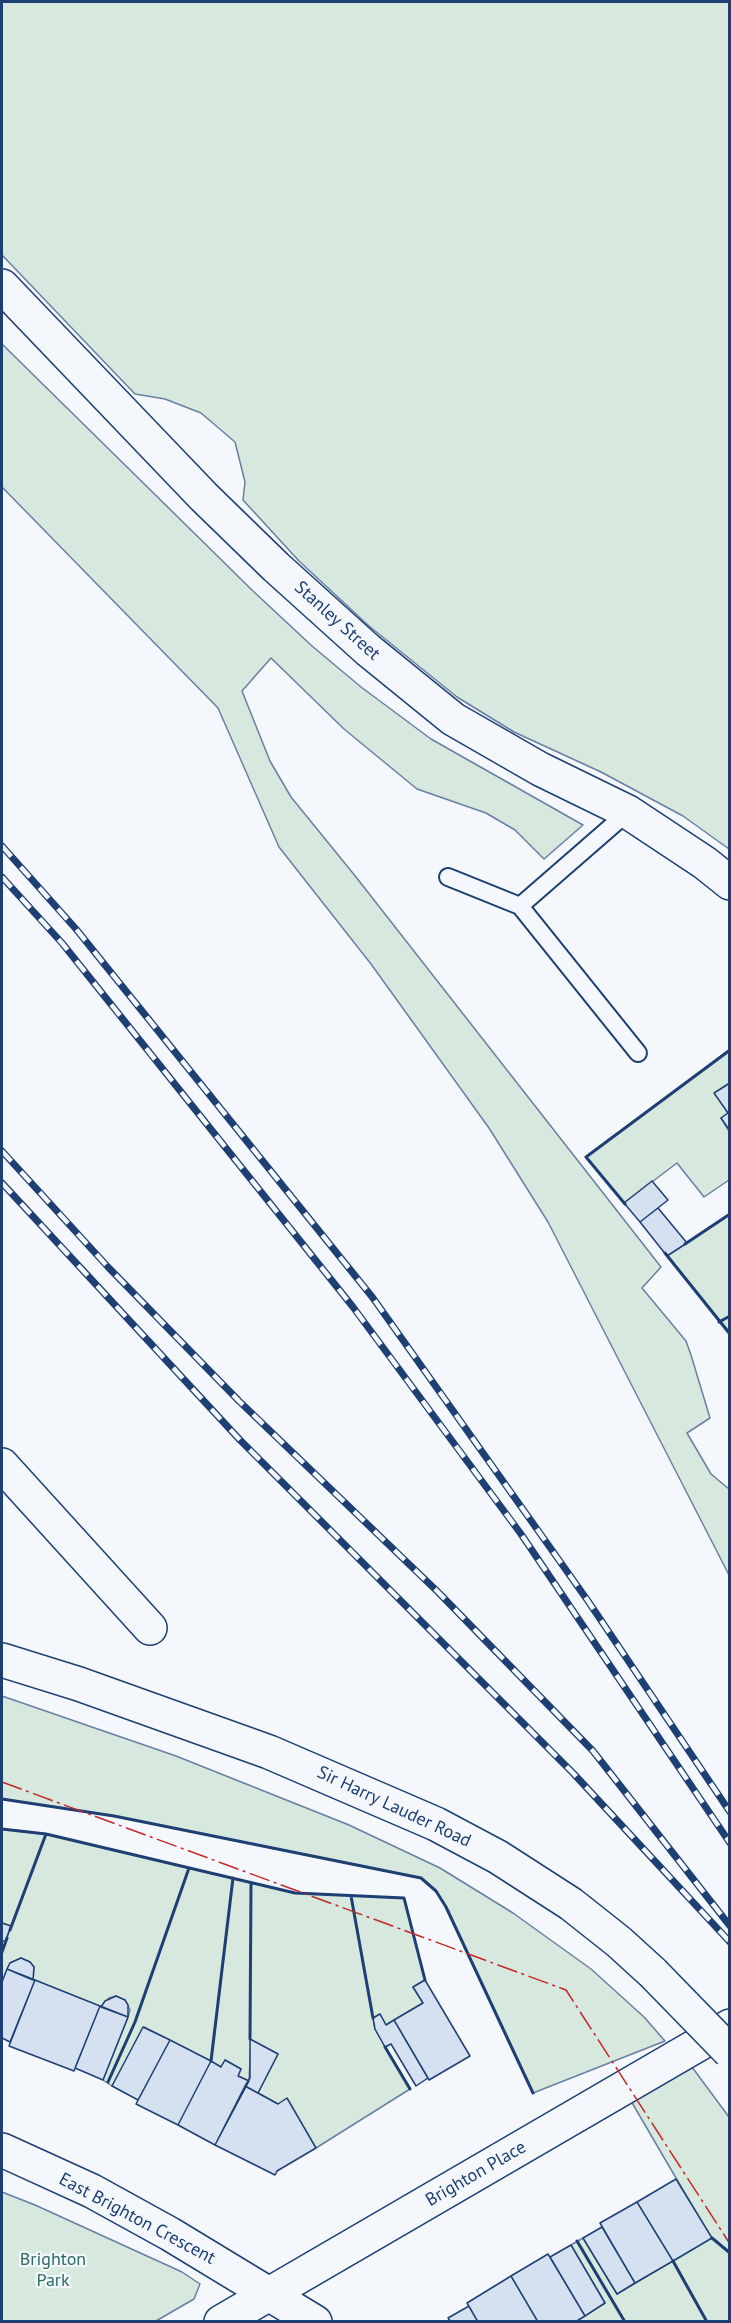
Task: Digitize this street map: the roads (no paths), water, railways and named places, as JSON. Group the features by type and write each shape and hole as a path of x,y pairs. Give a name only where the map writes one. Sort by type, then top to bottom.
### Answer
{"street":[{"name":"Stanley Street","path":"2,286 204,497 368,650 453,719 540,769 628,812 696,857 729,883"},
{"path":"2,1465 150,1628"},
{"name":"Sir Harry Lauder Road","path":"2,1660 79,1684 231,1738 436,1824 498,1857 562,1899 619,1942 654,1973 729,2052"},
{"name":"Brighton Place","path":"221,2322 729,2026"},
{"name":"East Brighton Crescent","path":"2,2150 92,2191 170,2234 315,2322"}],"lane":[{"path":"520,906 628,812"},
{"path":"448,877 520,906 638,1053"}],"railway":[{"path":"2,846 76,929 373,1298 588,1601 730,1812"},
{"path":"2,877 62,943 353,1307 521,1534 730,1843"},
{"path":"2,1151 108,1267 239,1401 438,1592 593,1751 730,1926"},
{"path":"2,1183 240,1440 573,1773 730,1942"}],"park label":[{"name":"Brighton Park","path":"53,2270"}]}
